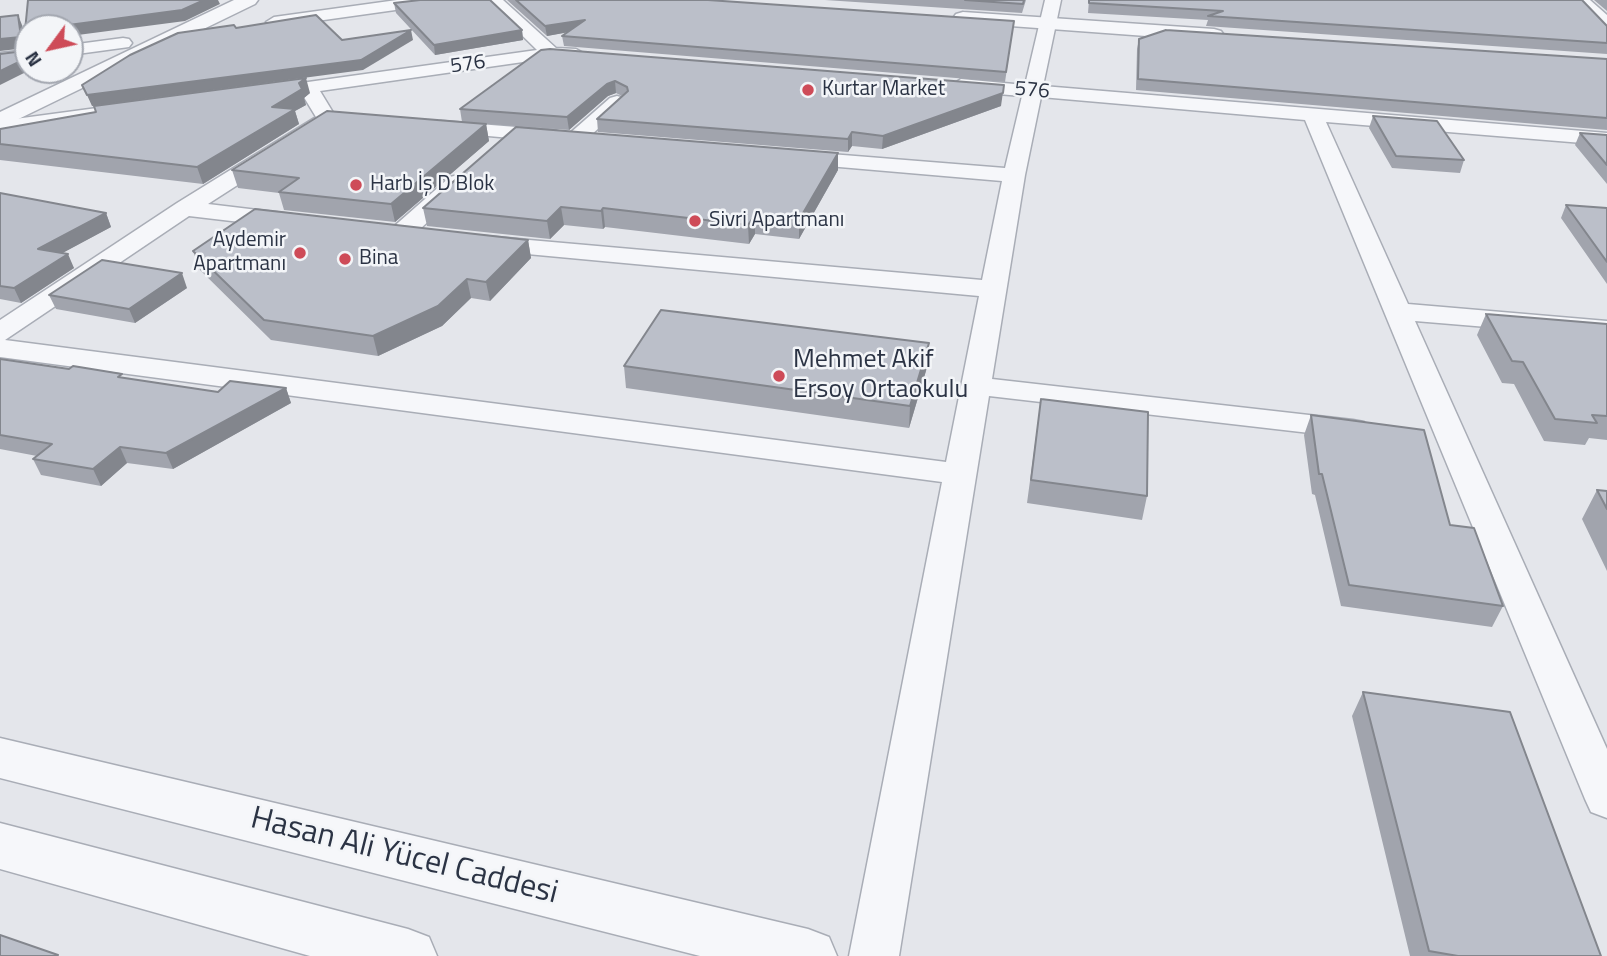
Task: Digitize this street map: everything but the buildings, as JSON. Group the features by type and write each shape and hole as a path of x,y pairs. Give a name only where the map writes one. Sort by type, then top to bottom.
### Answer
{"street":[{"path":"84,62 218,0"},
{"path":"0,121 249,0"},
{"path":"255,25 431,0"},
{"path":"494,0 551,53"},
{"path":"1580,0 1607,23"},
{"path":"874,956 1014,175 1051,12"},
{"path":"938,16 1051,12 1230,36"},
{"path":"174,36 228,29"},
{"path":"84,48 122,43"},
{"name":"576","path":"241,96 551,53 590,55"},
{"name":"576","path":"939,83 1607,139"},
{"path":"0,104 41,84"},
{"path":"308,87 327,119"},
{"path":"576,138 617,102"},
{"path":"0,127 120,111"},
{"path":"1313,114 1399,311 1440,438 1607,799"},
{"path":"0,333 185,208 327,119 354,121"},
{"path":"421,126 602,141"},
{"path":"493,151 514,133"},
{"path":"775,156 1014,175"},
{"path":"400,234 472,170"},
{"path":"185,208 319,224"},
{"path":"373,230 427,237"},
{"path":"454,239 994,289"},
{"path":"1399,311 1607,329"},
{"path":"0,348 961,474"},
{"path":"977,386 1386,432"},
{"name":"Hasan Ali Yücel Caddesi","path":"0,758 808,956"},
{"path":"0,846 408,956"}],"place":[{"name":"Kurtar Market","path":"808,90"},
{"name":"Harb İş D Blok","path":"356,185"},
{"name":"Sivri Apartmanı","path":"695,221"},
{"name":"Aydemir Apartmanı","path":"300,253"},
{"name":"Bina","path":"345,259"},
{"name":"Mehmet Akif Ersoy Ortaokulu","path":"779,376"}]}
